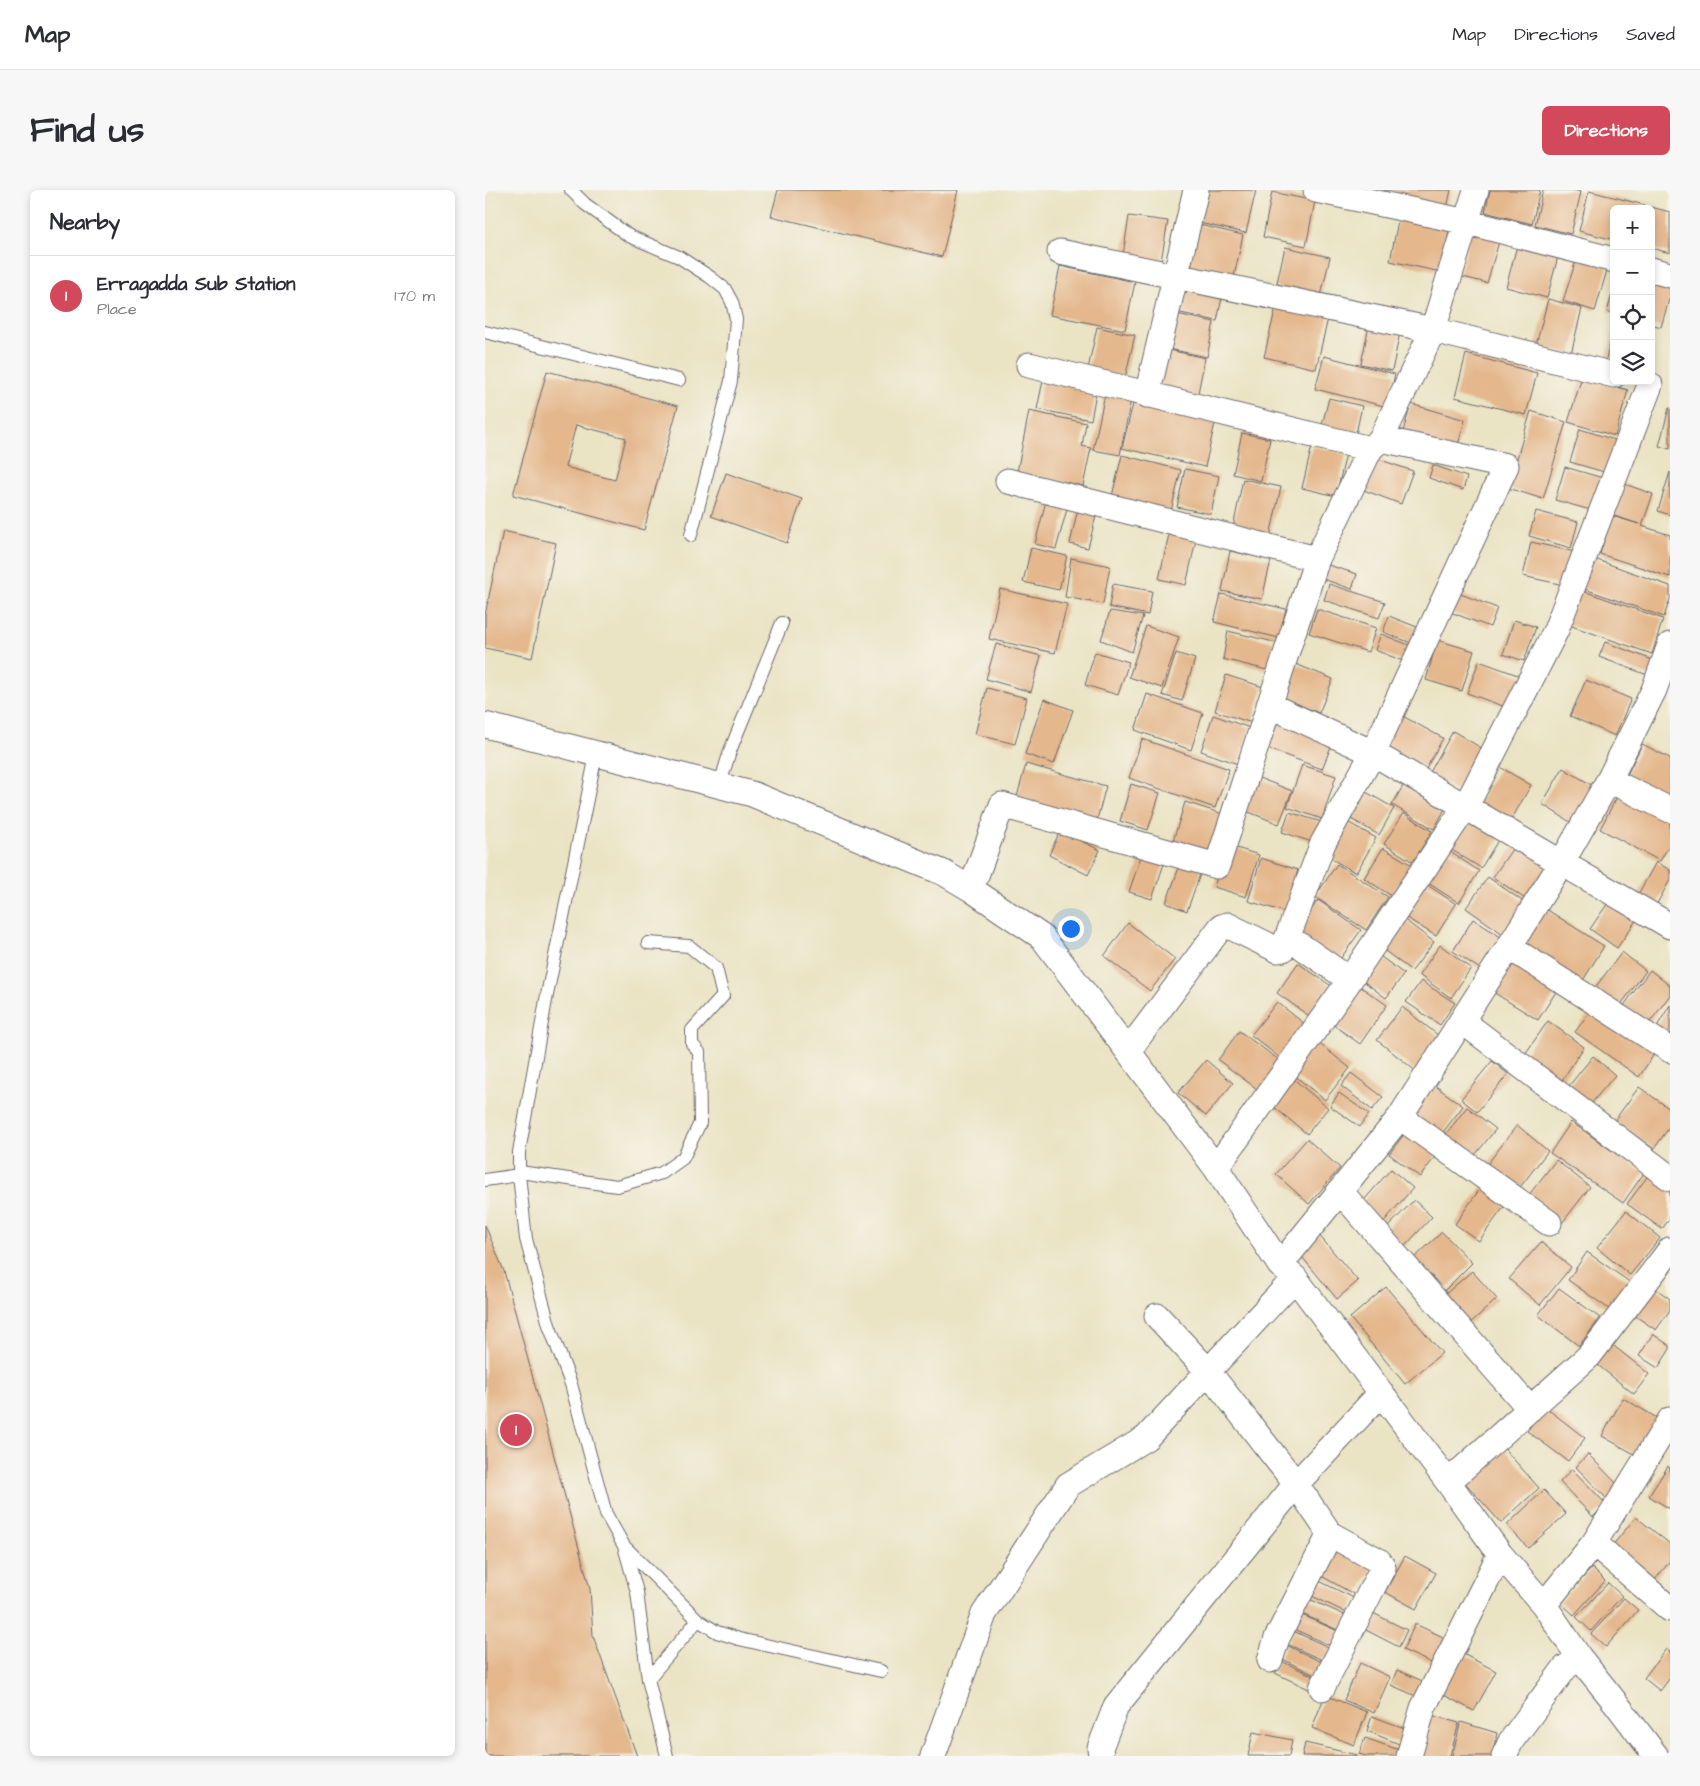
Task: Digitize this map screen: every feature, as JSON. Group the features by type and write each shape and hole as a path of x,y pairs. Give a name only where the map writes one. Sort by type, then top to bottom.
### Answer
{"street":[{"path":"1147,395 1196,190"},
{"path":"1317,190 1467,222 1610,259"},
{"path":"971,889 1002,805 1217,866 1317,559 1433,330 1476,190"},
{"path":"1061,252 1433,330 1610,375"},
{"path":"1655,271 1670,275"},
{"path":"1029,365 1147,395 1375,444 1505,466 1373,753 1323,843 1285,947 1281,950 1227,925 1221,927 1128,1051"},
{"path":"1216,1168 1350,980 1466,806 1556,630 1652,385"},
{"path":"1007,481 1317,559"},
{"path":"933,1756 984,1614 1068,1485 1146,1438 1207,1370 1287,1272 1340,1191 1399,1117 1562,862 1662,693 1670,645"},
{"path":"1269,705 1373,753 1670,926"},
{"path":"485,725 761,798 944,873 1042,937 1216,1168 1287,1272 1381,1392 1500,1554 1544,1606 1579,1657 1656,1756"},
{"path":"1609,780 1670,810"},
{"path":"1288,937 1350,980"},
{"path":"1509,947 1670,1050"},
{"path":"1462,1021 1670,1178"},
{"path":"1399,1117 1549,1222"},
{"path":"1340,1191 1530,1409"},
{"path":"1448,1482 1589,1356 1670,1250"},
{"path":"1157,1316 1207,1370 1296,1484 1330,1534 1379,1561 1383,1568 1323,1688"},
{"path":"1101,1756 1099,1748 1115,1706 1296,1484 1381,1392"},
{"path":"1544,1606 1594,1543 1670,1420"},
{"path":"1270,1660 1277,1638 1330,1534"},
{"path":"1594,1543 1670,1609"},
{"path":"1409,1756 1423,1708 1500,1554"},
{"path":"1504,1756 1511,1741 1565,1668 1579,1657"}],"lane":[{"path":"571,190 585,204 629,236 679,257 710,277 725,289 732,302 736,319 731,381 691,535"},
{"path":"485,332 679,380"},
{"path":"719,786 730,751 782,623"},
{"path":"596,755 546,1000 519,1152 520,1174 526,1239 544,1306 571,1384 606,1514 624,1546 637,1592 648,1679 667,1756"},
{"path":"485,1180 520,1174 617,1186 662,1173 683,1158 700,1122 699,1052 692,1044 692,1030 723,996 716,968 689,946 648,943"},
{"path":"624,1546 698,1620 717,1632 739,1639 881,1671"},
{"path":"648,1679 698,1620"}],"building":[{"path":"778,190 958,190 942,257 771,216"},
{"path":"1206,190 1256,190 1246,233 1199,223"},
{"path":"1384,190 1451,190 1447,208 1383,194"},
{"path":"1490,190 1540,190 1532,224 1485,212"},
{"path":"1543,190 1573,190 1581,192 1571,234 1535,225"},
{"path":"1589,191 1645,205 1610,205 1610,239 1579,231"},
{"path":"1272,192 1315,201 1306,246 1263,237"},
{"path":"1655,208 1670,212 1670,253 1655,249"},
{"path":"1129,216 1168,221 1161,261 1123,255"},
{"path":"1399,216 1450,227 1441,272 1390,261"},
{"path":"1195,224 1243,235 1233,281 1185,271"},
{"path":"1472,230 1500,238 1487,283 1459,276"},
{"path":"1518,242 1559,253 1547,298 1506,287"},
{"path":"1285,247 1330,257 1321,296 1276,287"},
{"path":"1577,257 1608,267 1595,311 1563,301"},
{"path":"1060,266 1135,282 1125,330 1050,315"},
{"path":"1655,284 1670,288 1670,296 1661,327 1655,325"},
{"path":"1177,289 1222,298 1217,321 1172,311"},
{"path":"1548,299 1582,308 1571,354 1536,345"},
{"path":"1277,302 1329,314 1316,369 1264,357"},
{"path":"1610,302 1610,312 1607,312"},
{"path":"1172,313 1214,322 1207,357 1164,348"},
{"path":"1369,325 1400,332 1392,371 1361,364"},
{"path":"1097,327 1135,335 1125,378 1088,369"},
{"path":"1610,344 1610,364 1605,363"},
{"path":"1165,349 1205,358 1197,398 1156,389"},
{"path":"1466,354 1537,373 1526,415 1455,397"},
{"path":"1324,356 1395,374 1388,407 1315,389"},
{"path":"547,371 678,406 644,530 513,495","holes":["576,425 626,438 615,480 565,467"]},
{"path":"1044,376 1097,387 1091,420 1037,409"},
{"path":"1582,377 1628,390 1615,436 1568,422"},
{"path":"1105,394 1131,399 1120,455 1093,450"},
{"path":"1329,398 1362,406 1355,438 1321,429"},
{"path":"1133,404 1215,423 1205,467 1122,448"},
{"path":"1411,404 1465,420 1456,452 1402,435"},
{"path":"1670,408 1670,449 1659,446"},
{"path":"1029,411 1086,423 1082,446 1091,448 1083,486 1017,472"},
{"path":"1531,411 1566,422 1543,499 1508,488"},
{"path":"1580,429 1621,442 1611,474 1570,462"},
{"path":"1242,433 1270,439 1261,481 1233,474"},
{"path":"1312,446 1346,454 1336,496 1302,488"},
{"path":"1122,455 1181,470 1171,511 1112,496"},
{"path":"1372,457 1413,471 1401,504 1361,489"},
{"path":"1433,465 1467,477 1463,490 1429,478"},
{"path":"1565,467 1603,478 1594,511 1555,500"},
{"path":"1185,469 1219,476 1211,514 1177,507"},
{"path":"1670,472 1670,515 1658,511"},
{"path":"726,473 802,499 787,543 711,516"},
{"path":"1243,479 1281,487 1270,536 1233,528"},
{"path":"1616,481 1653,494 1642,526 1670,535 1670,577 1600,554 1612,516 1639,524 1605,513"},
{"path":"1047,497 1069,502 1056,549 1035,544"},
{"path":"1078,508 1097,512 1088,548 1070,544"},
{"path":"1536,511 1578,522 1571,548 1529,536"},
{"path":"503,531 556,543 532,658 485,648 485,615"},
{"path":"1169,534 1196,540 1186,585 1159,579"},
{"path":"1531,542 1575,552 1568,586 1523,576"},
{"path":"1031,548 1067,556 1059,590 1023,582"},
{"path":"1230,551 1271,560 1262,599 1222,591"},
{"path":"1589,557 1670,586 1670,599 1664,617 1579,587"},
{"path":"1071,558 1110,566 1103,604 1065,597"},
{"path":"1325,564 1357,574 1352,589 1320,578"},
{"path":"1113,584 1152,591 1148,615 1109,607"},
{"path":"1329,584 1385,602 1379,618 1324,600"},
{"path":"1575,588 1663,619 1652,654 1563,623"},
{"path":"1000,589 1067,604 1055,653 989,639"},
{"path":"1458,593 1497,608 1490,627 1450,612"},
{"path":"1221,594 1286,609 1279,638 1214,622"},
{"path":"1317,609 1376,628 1368,652 1309,633"},
{"path":"1110,611 1143,616 1132,652 1101,640"},
{"path":"1389,616 1422,629 1416,645 1383,632"},
{"path":"1514,620 1536,627 1524,661 1503,654"},
{"path":"1146,626 1179,637 1162,688 1129,677"},
{"path":"1228,631 1282,644 1275,672 1223,659"},
{"path":"1381,634 1414,647 1408,663 1375,650"},
{"path":"1437,640 1474,651 1462,691 1426,680"},
{"path":"1605,642 1658,662 1653,677 1599,657"},
{"path":"996,644 1041,656 1031,692 986,679"},
{"path":"1095,652 1129,662 1118,695 1085,685"},
{"path":"1176,653 1195,659 1182,701 1162,695"},
{"path":"1479,661 1523,677 1511,709 1467,693"},
{"path":"1293,663 1333,679 1319,713 1279,697"},
{"path":"1226,675 1263,687 1252,723 1215,711"},
{"path":"1586,680 1631,699 1615,736 1570,716"},
{"path":"987,688 1027,698 1015,744 975,734"},
{"path":"1147,694 1203,713 1191,750 1135,730"},
{"path":"1044,699 1073,710 1054,764 1025,754"},
{"path":"1397,713 1443,738 1426,769 1381,744"},
{"path":"1213,715 1250,728 1238,764 1201,751"},
{"path":"1277,718 1334,739 1322,769 1266,748"},
{"path":"1453,731 1488,752 1464,795 1429,774"},
{"path":"1142,739 1229,769 1215,808 1129,778"},
{"path":"1642,744 1670,758 1670,804 1624,781"},
{"path":"1026,764 1106,786 1095,827 1015,804"},
{"path":"1302,765 1336,776 1322,819 1287,807"},
{"path":"1500,767 1531,785 1510,822 1478,804"},
{"path":"1563,768 1600,790 1578,827 1542,804"},
{"path":"1254,776 1292,791 1279,824 1241,809"},
{"path":"1408,777 1450,800 1434,829 1392,805"},
{"path":"1131,784 1160,793 1148,830 1120,821"},
{"path":"1359,788 1394,808 1379,835 1344,815"},
{"path":"1620,791 1670,817 1670,844 1660,861 1600,829"},
{"path":"1185,802 1226,815 1213,855 1173,841"},
{"path":"1289,812 1322,822 1315,843 1282,832"},
{"path":"1468,812 1502,834 1481,868 1447,847"},
{"path":"1403,813 1432,831 1413,862 1384,844"},
{"path":"1344,820 1376,838 1356,873 1325,855"},
{"path":"1060,831 1100,850 1088,875 1049,855"},
{"path":"1517,842 1552,866 1528,901 1493,877"},
{"path":"1227,845 1259,855 1246,897 1214,887"},
{"path":"1383,848 1412,865 1393,897 1364,878"},
{"path":"1446,849 1479,871 1459,903 1425,881"},
{"path":"1143,850 1166,858 1152,899 1129,892"},
{"path":"1261,858 1298,870 1285,912 1248,901"},
{"path":"1181,862 1202,869 1187,911 1166,903"},
{"path":"1656,862 1670,870 1670,880 1654,909 1636,898"},
{"path":"1337,864 1388,897 1366,930 1315,897"},
{"path":"1488,877 1525,903 1503,934 1466,908"},
{"path":"1423,882 1456,904 1436,936 1402,915"},
{"path":"1612,897 1639,916 1617,948 1590,929"},
{"path":"1318,900 1361,930 1338,962 1296,932"},
{"path":"1546,909 1604,946 1582,982 1523,945"},
{"path":"1402,918 1434,942 1412,971 1381,948"},
{"path":"1473,919 1507,941 1486,973 1453,951"},
{"path":"1128,923 1175,959 1150,991 1104,956"},
{"path":"1440,945 1471,968 1451,998 1419,975"},
{"path":"1622,952 1646,971 1619,1007 1594,989"},
{"path":"1376,953 1404,974 1386,998 1358,977"},
{"path":"1516,956 1561,984 1538,1020 1493,992"},
{"path":"1298,963 1337,990 1316,1021 1277,993"},
{"path":"1650,970 1670,986 1670,995 1647,1026 1622,1008"},
{"path":"1421,981 1455,1003 1440,1025 1406,1002"},
{"path":"1355,983 1387,1005 1360,1044 1328,1021"},
{"path":"1277,1002 1311,1029 1285,1062 1251,1035"},
{"path":"1595,1004 1658,1048 1639,1077 1575,1032"},
{"path":"1670,1005 1670,1043 1653,1033"},
{"path":"1402,1007 1443,1039 1417,1072 1377,1040"},
{"path":"1548,1021 1584,1047 1562,1080 1525,1054"},
{"path":"1239,1031 1286,1065 1264,1094 1218,1060"},
{"path":"1316,1041 1350,1068 1325,1100 1291,1073"},
{"path":"1593,1056 1615,1075 1590,1105 1568,1087"},
{"path":"1206,1060 1233,1083 1206,1116 1178,1093"},
{"path":"1492,1061 1508,1074 1477,1112 1461,1099"},
{"path":"1351,1073 1383,1097 1372,1110 1341,1086"},
{"path":"1290,1076 1328,1108 1307,1134 1268,1102"},
{"path":"1430,1082 1463,1106 1440,1136 1408,1111"},
{"path":"1639,1087 1670,1109 1670,1126 1654,1149 1614,1121"},
{"path":"1339,1093 1369,1114 1360,1127 1330,1106"},
{"path":"1467,1107 1496,1129 1471,1160 1443,1138"},
{"path":"1571,1122 1644,1173 1623,1203 1550,1153"},
{"path":"1517,1125 1548,1151 1517,1191 1486,1166"},
{"path":"1408,1129 1438,1153 1420,1177 1389,1154"},
{"path":"1307,1139 1340,1168 1309,1204 1276,1174"},
{"path":"1556,1160 1590,1187 1562,1223 1528,1196"},
{"path":"1391,1169 1413,1188 1380,1226 1358,1207"},
{"path":"1650,1173 1670,1188 1670,1218 1662,1229 1627,1204"},
{"path":"1484,1183 1509,1200 1479,1241 1455,1224"},
{"path":"1414,1200 1432,1217 1405,1246 1387,1228"},
{"path":"1626,1211 1660,1238 1630,1275 1597,1248"},
{"path":"485,1225 504,1271 590,1589 593,1636 637,1756 485,1756"},
{"path":"1442,1232 1472,1263 1442,1293 1411,1261"},
{"path":"1318,1234 1358,1281 1337,1299 1298,1252"},
{"path":"1541,1242 1571,1267 1540,1305 1509,1279"},
{"path":"1587,1252 1631,1283 1612,1311 1568,1280"},
{"path":"1472,1271 1497,1299 1468,1325 1443,1296"},
{"path":"1648,1283 1670,1299 1670,1310 1656,1330 1628,1311"},
{"path":"1386,1287 1442,1353 1405,1384 1350,1318"},
{"path":"1559,1288 1600,1318 1579,1346 1538,1315"},
{"path":"1653,1334 1670,1346 1658,1368 1639,1356"},
{"path":"1609,1342 1649,1374 1634,1394 1594,1362"},
{"path":"1623,1398 1657,1418 1636,1455 1602,1436"},
{"path":"1545,1407 1585,1438 1568,1461 1527,1431"},
{"path":"1500,1444 1539,1488 1501,1523 1461,1478"},
{"path":"1588,1454 1622,1489 1609,1501 1576,1467"},
{"path":"1668,1466 1670,1468 1670,1509 1649,1496"},
{"path":"1572,1469 1606,1504 1593,1517 1560,1482"},
{"path":"1544,1490 1566,1514 1528,1548 1507,1525"},
{"path":"1636,1517 1670,1544 1670,1561 1654,1581 1611,1547"},
{"path":"1333,1545 1373,1567 1357,1596 1318,1574"},
{"path":"1405,1556 1436,1573 1416,1609 1385,1592"},
{"path":"1592,1568 1605,1581 1574,1615 1560,1602"},
{"path":"1315,1579 1356,1599 1349,1614 1308,1594"},
{"path":"1608,1583 1622,1596 1591,1631 1576,1617"},
{"path":"1307,1598 1349,1617 1342,1632 1300,1613"},
{"path":"1624,1598 1638,1610 1606,1647 1591,1634"},
{"path":"1367,1610 1407,1630 1399,1647 1358,1626"},
{"path":"1300,1614 1342,1633 1335,1648 1294,1629"},
{"path":"1415,1624 1454,1642 1442,1668 1403,1650"},
{"path":"1293,1631 1335,1650 1329,1663 1287,1644"},
{"path":"1286,1645 1328,1665 1321,1678 1280,1658"},
{"path":"1666,1649 1670,1652 1670,1678 1660,1691 1644,1678"},
{"path":"1461,1653 1496,1671 1474,1711 1440,1693"},
{"path":"1279,1660 1320,1679 1315,1692 1273,1672"},
{"path":"1360,1663 1390,1677 1374,1713 1344,1700"},
{"path":"1397,1670 1432,1685 1425,1700 1391,1685"},
{"path":"1325,1695 1367,1712 1354,1745 1312,1728"},
{"path":"1423,1713 1459,1723 1450,1756 1411,1756"},
{"path":"1372,1716 1415,1732 1409,1748 1367,1731"},
{"path":"1461,1722 1497,1733 1492,1756 1452,1756"},
{"path":"1253,1732 1292,1740 1289,1756 1248,1756"},
{"path":"1365,1738 1405,1752 1403,1756 1366,1756 1359,1754"},
{"path":"1305,1743 1357,1755 1357,1756 1302,1756"}],"place":[{"name":"Erragadda Sub Station","path":"516,1430"}]}
